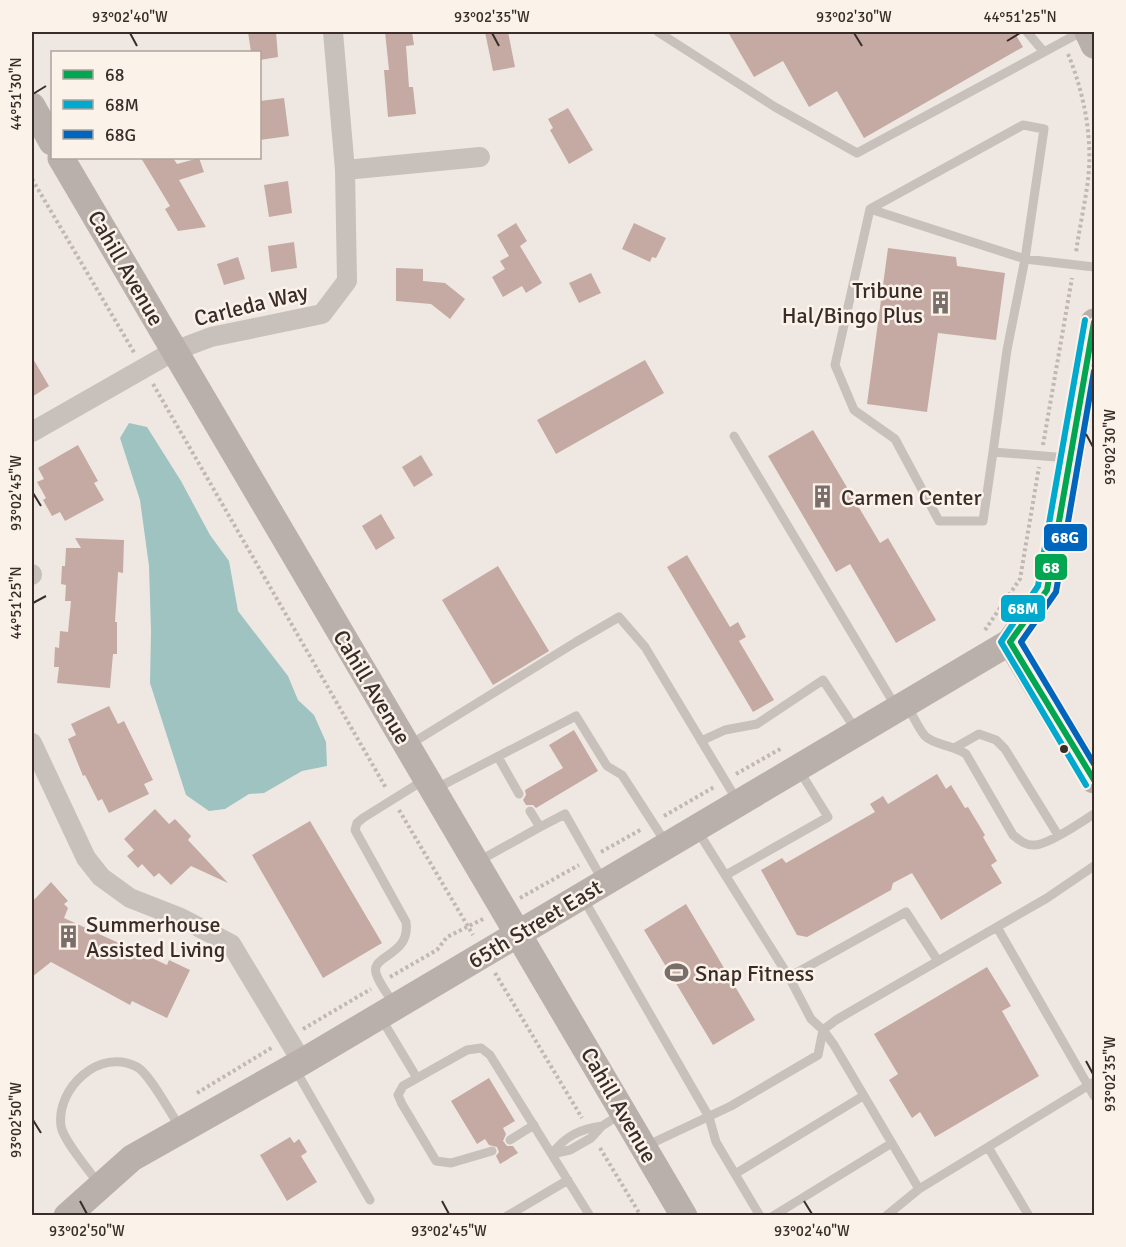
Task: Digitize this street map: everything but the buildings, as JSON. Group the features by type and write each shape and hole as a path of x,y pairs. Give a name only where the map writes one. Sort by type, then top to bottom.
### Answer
{"street":[{"name":"Carleda Way","path":"32,432 174,351 211,337 322,314 347,281 345,170 333,32"},
{"path":"1088,32 1095,45"},
{"path":"32,106 51,140"},
{"path":"345,170 480,156"},
{"name":"Cahill Avenue","path":"62,159 518,933 613,1119 644,1148 684,1215"},
{"path":"1095,322 1047,590 1010,642 1095,780"},
{"name":"65th Street East","path":"67,1215 175,1120 298,1064 696,828 732,792 791,757 858,732 1010,642"},
{"path":"32,743 86,858 101,878 130,898 181,918 231,944 288,1038 298,1064"}],"lane":[{"path":"658,32 775,107 857,153 1081,32"},
{"path":"1027,32 1044,52"},
{"path":"1023,125 1044,129 1025,259 1007,350 983,522 939,521 896,439 854,410 835,365 870,209 1023,125"},
{"path":"870,209 1025,259 1095,267"},
{"path":"734,435 901,707 926,737 956,747 966,754 1013,835 1025,843 1035,845 1095,814"},
{"path":"993,452 1070,458"},
{"path":"407,746 619,617 645,647 732,792"},
{"path":"701,741 724,730 757,724 823,680 858,732"},
{"path":"417,1078 388,1011 377,976 377,964 401,947 407,933 406,922 356,830 357,823 393,799 498,757 576,716 607,766 622,775 667,845"},
{"path":"956,747 979,734 996,740 1005,749 1058,835"},
{"path":"498,757 519,794"},
{"path":"726,875 828,817 791,757"},
{"path":"530,811 540,827"},
{"path":"476,863 565,814 590,859 593,889 709,1117 716,1142 760,1215"},
{"path":"696,828 789,977 811,1019 834,1045 919,1189"},
{"path":"644,1148 731,1106 818,1055 823,1030 836,1020 1047,898 1094,868"},
{"path":"789,977 906,912 938,961"},
{"path":"997,927 1091,1084 1095,1096"},
{"path":"492,1151 451,1162 436,1161 398,1095 403,1086 467,1050 481,1048 490,1055 590,1215"},
{"path":"100,1186 61,1128 62,1107 69,1092 84,1073 103,1063 121,1063 137,1067 148,1078 175,1120"},
{"path":"298,1064 370,1200"},
{"path":"886,1215 919,1189 1091,1084"},
{"path":"735,1174 863,1096"},
{"path":"552,1154 570,1150 591,1132 613,1119"},
{"path":"510,1140 534,1125"},
{"path":"773,1215 892,1143"},
{"path":"988,1147 1029,1215"},
{"path":"507,1215 568,1180"}],"path":[{"path":"980,637 1020,579 1057,372 1088,178 1088,130 1076,74 1062,42"},
{"path":"32,179 468,927 641,1215"},
{"path":"175,1120 288,1038 437,950 447,937 653,823 732,792 791,757"}],"water":[{"path":"129,423 147,427 181,481 210,535 229,561 238,611 288,676 298,700 314,715 326,742 327,766 302,771 264,793 249,794 225,809 209,811 186,795 150,683 149,566 140,500 120,438"}],"transit line":[{"name":"68M","path":"1085,320 1038,586 1001,642 1086,785"},
{"name":"68","path":"1094,322 1047,590 1010,642 1094,780"},
{"name":"68G","path":"1094,371 1056,592 1021,642 1094,764"}],"place":[{"name":"Tribune Hal/Bingo Plus","path":"941,303"},
{"name":"Carmen Center","path":"823,497"},
{"name":"Summerhouse Assisted Living","path":"68,937"},
{"name":"Snap Fitness","path":"677,973"}]}
